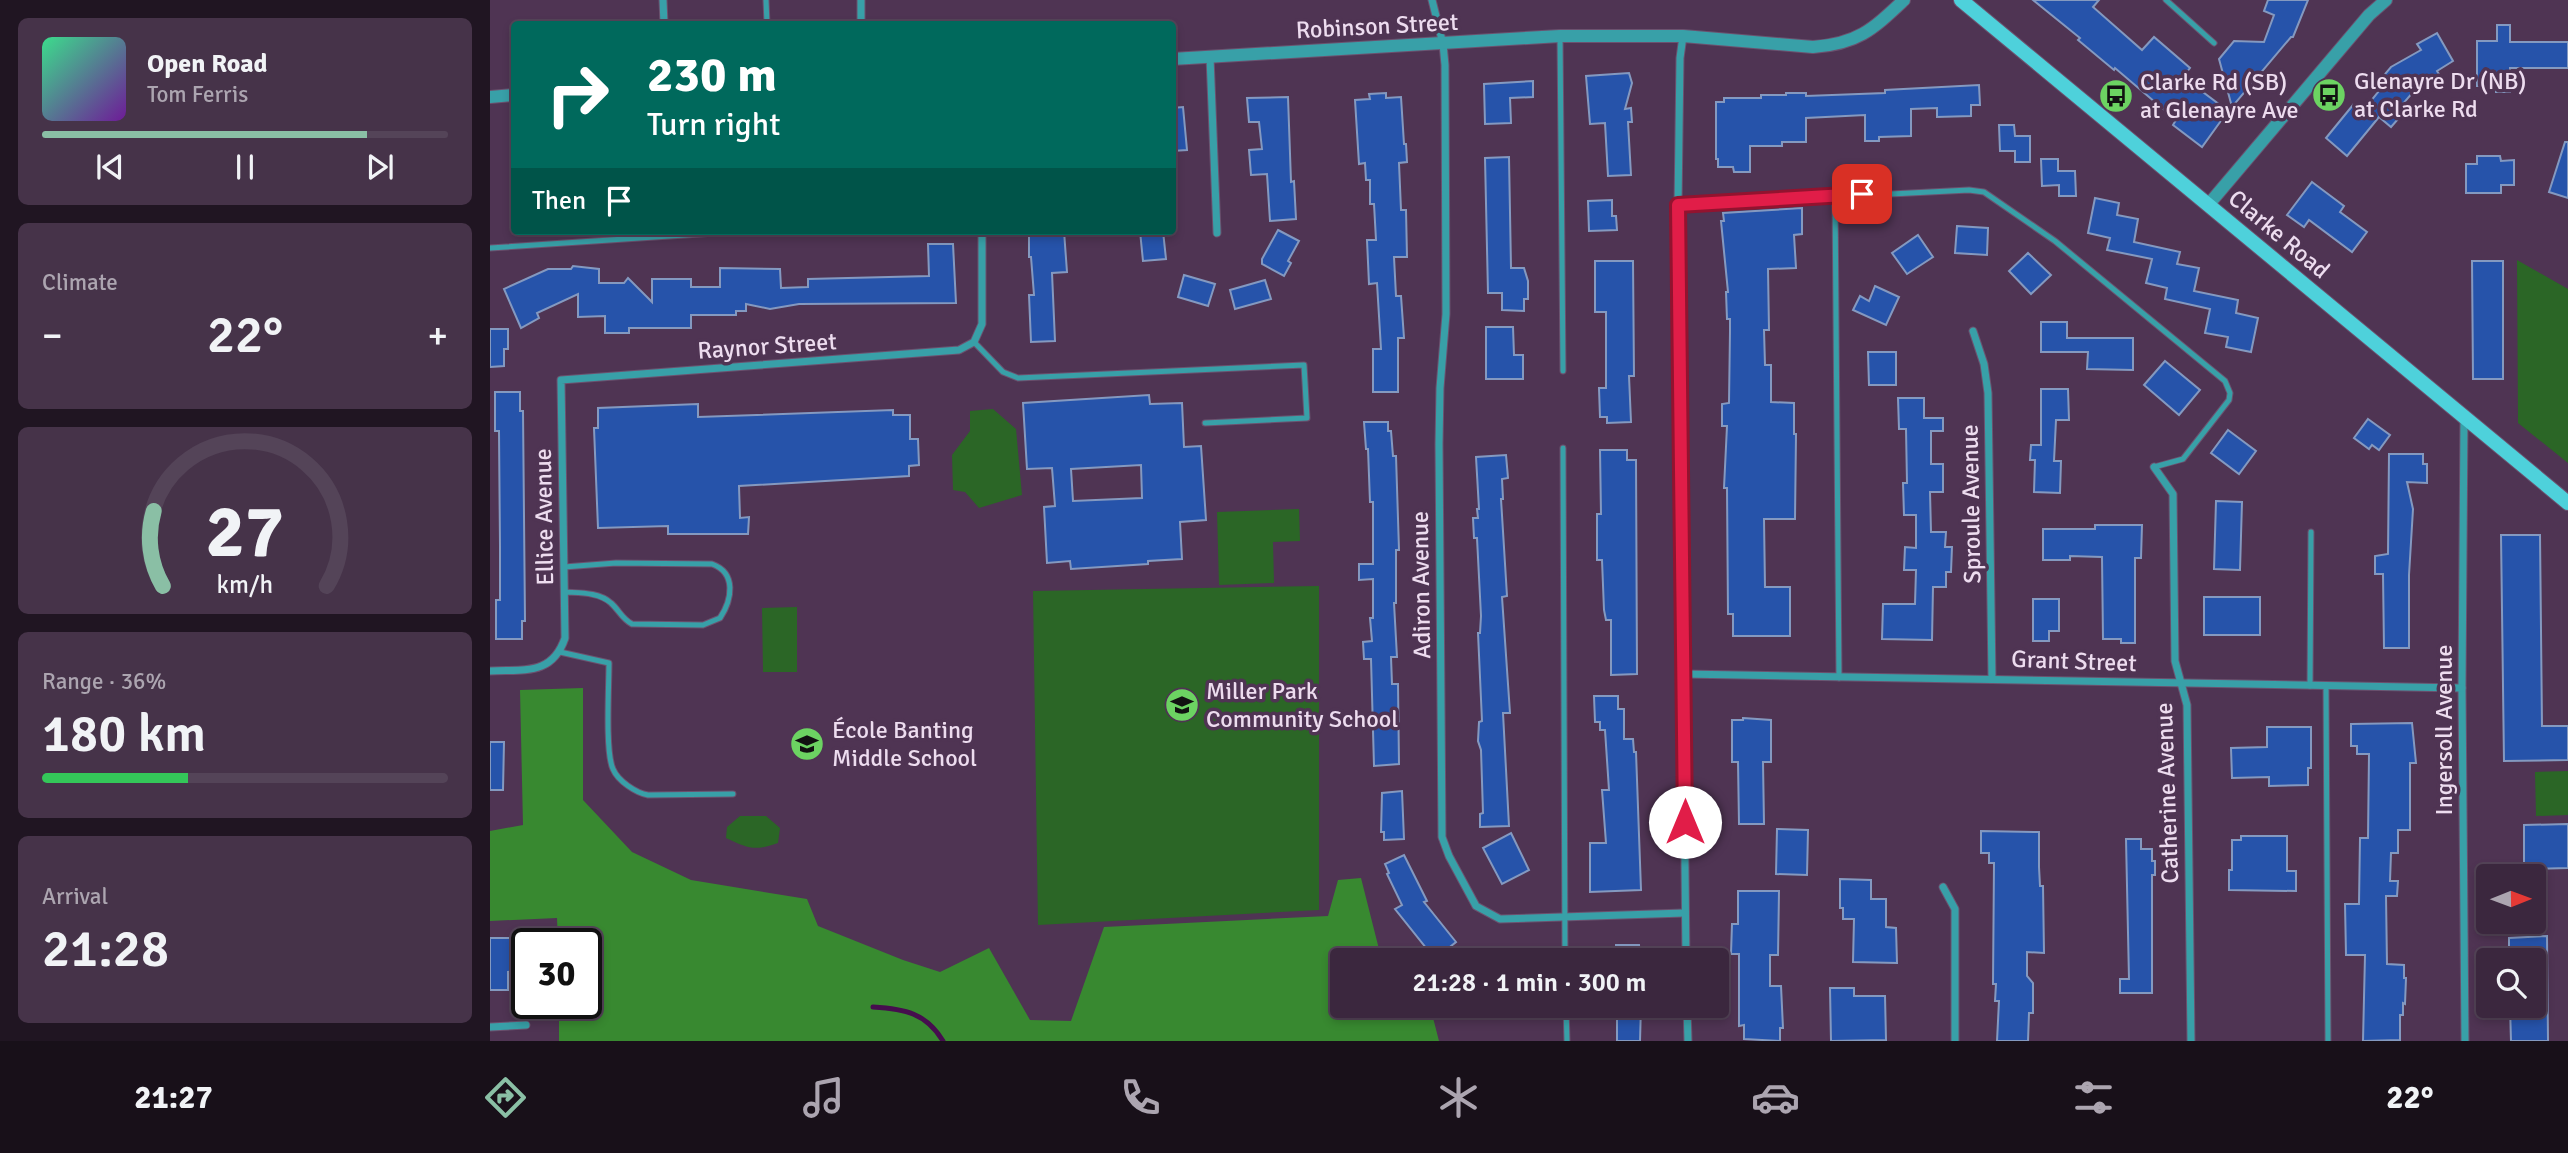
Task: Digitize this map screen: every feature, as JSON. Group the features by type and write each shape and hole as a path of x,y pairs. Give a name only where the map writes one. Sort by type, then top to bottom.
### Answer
{"main road":[{"name":"Clarke Road","path":"1961,0 2568,503"}],"street":[{"path":"663,0 664,21"},
{"path":"860,0 861,21"},
{"name":"Adiron Avenue","path":"1432,0 1443,44 1445,65 1446,314 1439,444 1442,837 1476,906 1500,919 1684,913"},
{"name":"Robinson Street","path":"1176,59 1560,36 1683,36 1829,46 1846,42 1871,30 1904,0"},
{"path":"2209,204 2380,2"},
{"path":"1683,36 1680,58 1678,205 1685,948"},
{"path":"1210,57 1217,233"},
{"path":"490,97 511,95"},
{"path":"974,342 982,324 982,235"},
{"name":"Sproule Avenue","path":"1973,331 1987,380 1992,678"},
{"name":"Raynor Street","path":"561,380 950,351 959,350 974,342"},
{"name":"Ellice Avenue","path":"560,652 565,638 561,380"},
{"name":"Ingersoll Avenue","path":"2464,418 2462,688 2465,1041"},
{"name":"Catherine Avenue","path":"2154,467 2173,494 2175,661 2187,705 2191,1041"},
{"path":"490,671 539,668 547,665 560,652"},
{"name":"Grant Street","path":"1684,674 2462,688"},
{"path":"1943,887 1955,909 1955,1041"},
{"path":"1687,1018 1688,1041"},
{"path":"490,1027 526,1025"}],"lane":[{"path":"766,0 767,21"},
{"path":"2166,0 2214,43"},
{"path":"1560,36 1563,371"},
{"path":"1678,205 1969,190 1984,192 2055,240 2214,372 2228,387 2229,400 2183,459 2154,467"},
{"path":"1835,196 1839,678"},
{"path":"490,248 685,235"},
{"path":"974,342 1003,372 1018,378 1304,365 1307,418 1205,423"},
{"path":"1563,448 1565,948"},
{"path":"2310,686 2311,532"},
{"path":"564,567 616,563 712,564 725,571 730,598 720,618 703,625 632,624 602,597 565,592"},
{"path":"560,652 609,663 609,754 613,770 621,779 640,793 648,795 733,793"},
{"path":"2326,686 2328,1041"},
{"path":"1566,1018 1567,1041"}],"green space":[{"path":"2517,260 2568,289 2568,463 2518,423"},
{"path":"993,409 1016,429 1022,495 979,508 965,492 953,490 952,455 970,431 970,411"},
{"path":"1299,509 1300,541 1273,542 1274,583 1219,585 1217,512"},
{"path":"1319,586 1319,910 1038,925 1033,591"},
{"path":"797,607 797,672 763,672 762,608"},
{"path":"583,688 583,800 632,852 691,880 807,899 818,926 940,972 989,948 1030,1020 1071,1021 1104,927 1328,916 1338,880 1361,878 1379,948 1330,948 1330,1018 1433,1018 1439,1041 559,1041 559,1019 602,1019 602,928 557,928 557,918 490,921 490,831 523,825 520,690"},
{"path":"2568,771 2568,815 2536,816 2535,772"},
{"path":"740,816 766,816 780,828 778,843 752,848 726,838 727,827"}],"building":[{"path":"2033,0 2099,0 2093,7 2142,50 2154,37 2190,68 2183,77 2228,111 2202,147 2173,125 2176,120"},
{"path":"2268,0 2308,0 2293,37 2232,107 2219,59 2234,41 2264,42 2274,15 2264,11"},
{"path":"2497,25 2510,25 2510,42 2568,42 2568,68 2510,68 2510,92 2496,92 2496,86 2477,86 2477,41 2497,41"},
{"path":"2437,33 2453,61 2437,71 2440,76 2413,92 2401,106 2406,110 2391,127 2379,117 2347,156 2326,138 2353,105 2362,112 2379,91 2374,87 2391,67 2421,50 2417,44"},
{"path":"1629,73 1632,83 1625,109 1631,108 1632,122 1628,122 1631,175 1608,176 1605,123 1590,124 1586,76"},
{"path":"1533,81 1533,97 1510,98 1511,123 1485,124 1484,84"},
{"path":"1979,85 1980,105 1971,105 1971,116 1937,117 1937,108 1911,109 1911,136 1879,137 1879,141 1865,141 1865,115 1806,118 1806,142 1782,142 1782,146 1750,146 1750,172 1734,172 1733,167 1718,167 1716,102 1724,102 1724,98 1761,98 1761,95 1786,93 1806,93 1806,96 1885,93 1885,90"},
{"path":"1386,93 1386,98 1401,97 1406,144 1407,162 1399,163 1401,210 1406,210 1407,257 1394,257 1396,296 1401,296 1404,338 1398,338 1398,392 1373,392 1373,349 1381,349 1377,283 1369,284 1367,240 1376,240 1374,204 1370,204 1370,180 1366,180 1365,163 1359,164 1355,100 1370,99 1369,94"},
{"path":"1288,97 1291,182 1294,181 1296,219 1270,221 1267,174 1251,175 1249,150 1262,149 1259,122 1249,122 1247,98"},
{"path":"1183,107 1187,150 1176,151 1176,108"},
{"path":"1999,125 2014,125 2015,136 2030,136 2030,162 2015,162 2015,151 2000,151"},
{"path":"2565,142 2568,142 2568,198 2549,192"},
{"path":"2477,156 2500,156 2501,161 2514,160 2514,185 2501,185 2501,193 2466,193 2466,164 2477,164"},
{"path":"1509,157 1511,268 1524,268 1528,281 1528,299 1524,299 1524,311 1502,310 1502,293 1488,293 1485,158"},
{"path":"2041,159 2058,159 2058,171 2075,171 2076,196 2059,196 2059,185 2042,186"},
{"path":"2312,182 2344,206 2340,212 2367,232 2352,252 2309,220 2304,227 2287,215"},
{"path":"2095,198 2119,203 2117,215 2138,219 2134,242 2180,252 2177,264 2199,268 2194,291 2238,300 2236,313 2258,318 2251,352 2226,347 2228,337 2205,333 2210,309 2165,299 2167,288 2146,283 2152,259 2107,250 2110,238 2088,233"},
{"path":"1612,200 1612,216 1616,216 1617,230 1589,231 1588,201"},
{"path":"1802,208 1802,234 1794,235 1796,268 1768,269 1769,330 1764,330 1765,365 1771,365 1771,402 1794,403 1795,519 1764,519 1765,587 1790,587 1790,636 1733,636 1733,614 1728,614 1727,488 1724,488 1727,426 1722,426 1722,404 1729,403 1730,319 1727,319 1728,292 1721,221 1724,221 1723,213"},
{"path":"1957,226 1988,228 1987,255 1955,253"},
{"path":"1278,230 1299,241 1288,261 1291,263 1284,276 1262,264 1262,259"},
{"path":"1029,235 1064,235 1067,272 1052,273 1055,341 1031,342 1029,295 1034,295"},
{"path":"1140,235 1163,235 1166,259 1143,261"},
{"path":"1918,235 1933,257 1907,274 1892,253"},
{"path":"928,244 953,244 956,303 799,304 770,309 746,304 746,311 736,311 736,315 691,315 691,328 629,328 629,333 605,333 605,316 578,317 578,294 537,313 539,318 521,328 504,289 548,269 571,269 573,266 599,269 599,283 624,283 628,278 652,302 652,279 691,279 691,287 720,287 720,268 780,269 781,288 808,287 808,279 929,276"},
{"path":"2028,253 2051,275 2031,294 2009,271"},
{"path":"1595,261 1633,261 1634,376 1629,376 1631,422 1607,423 1607,417 1600,417 1599,388 1606,388 1606,312 1595,312"},
{"path":"2472,261 2503,261 2503,379 2473,379"},
{"path":"1184,275 1215,284 1208,306 1178,297"},
{"path":"1265,280 1271,299 1235,309 1230,290"},
{"path":"1875,286 1899,297 1886,325 1853,310 1860,296 1869,301"},
{"path":"2041,322 2067,322 2067,338 2133,338 2133,370 2087,369 2088,352 2041,352"},
{"path":"1486,327 1513,327 1514,355 1523,355 1523,379 1486,379"},
{"path":"490,329 508,329 508,349 504,349 504,366 490,367"},
{"path":"1868,352 1896,352 1896,385 1869,385"},
{"path":"2165,361 2200,390 2179,415 2144,385"},
{"path":"2041,389 2068,389 2069,420 2056,420 2054,461 2061,461 2060,493 2034,492 2035,460 2030,460 2031,445 2041,445"},
{"path":"495,392 520,392 520,411 523,411 525,621 522,621 522,639 496,639 496,600 500,600 500,546 499,431 495,431"},
{"path":"1149,395 1150,404 1182,403 1184,447 1201,446 1206,520 1180,522 1182,559 1071,569 1070,561 1047,563 1044,507 1055,506 1052,468 1027,469 1023,403","holes":["1141,465 1142,498 1073,501 1071,469"]},
{"path":"1898,398 1924,398 1924,418 1943,418 1943,431 1931,431 1931,464 1943,464 1943,492 1930,492 1931,532 1946,532 1945,547 1952,547 1951,572 1946,572 1946,587 1933,587 1932,640 1882,639 1883,604 1915,604 1916,570 1904,570 1905,547 1916,548 1916,515 1904,515 1903,483 1907,483 1906,429 1899,429"},
{"path":"698,404 698,417 893,410 893,415 910,415 910,439 918,439 919,465 909,466 909,476 739,486 740,518 749,517 748,534 668,534 668,526 598,528 594,428 598,428 598,408"},
{"path":"2368,419 2390,435 2379,450 2372,445 2369,449 2354,438"},
{"path":"1364,422 1388,422 1388,431 1391,431 1393,456 1396,456 1399,550 1396,550 1394,603 1397,657 1391,657 1392,684 1398,684 1399,764 1374,766 1371,659 1364,659 1363,642 1372,641 1370,618 1373,618 1373,579 1359,580 1359,564 1373,564 1373,502 1370,502"},
{"path":"2228,430 2256,451 2239,474 2211,453"},
{"path":"1600,450 1627,450 1627,460 1636,460 1637,674 1611,675 1611,620 1606,620 1604,610 1602,560 1597,560 1597,514 1601,514"},
{"path":"2389,454 2423,454 2423,464 2427,464 2427,483 2407,482 2413,509 2409,648 2384,648 2383,574 2375,574 2375,556 2388,554"},
{"path":"1506,455 1508,478 1502,479 1501,499 1507,596 1502,597 1510,713 1503,713 1509,826 1480,827 1480,814 1483,813 1481,750 1478,741 1479,722 1482,721 1478,633 1481,616 1477,538 1474,538 1473,518 1478,518 1479,509 1476,457"},
{"path":"2216,501 2242,502 2240,570 2214,569"},
{"path":"2095,525 2142,525 2141,558 2135,558 2135,643 2121,643 2121,639 2103,639 2102,557 2070,556 2070,560 2043,560 2043,529 2095,529"},
{"path":"2501,535 2540,535 2542,726 2568,726 2568,760 2504,761"},
{"path":"2204,597 2260,597 2260,635 2204,635"},
{"path":"2033,599 2059,599 2059,631 2049,631 2049,641 2033,641"},
{"path":"1594,696 1618,696 1618,709 1624,709 1624,739 1633,739 1636,752 1641,890 1590,892 1590,843 1606,843 1602,790 1609,790 1605,730 1600,730 1600,722 1595,722"},
{"path":"1732,720 1771,720 1771,762 1763,762 1764,824 1739,824 1738,762 1732,762"},
{"path":"2412,723 2416,763 2410,763 2410,830 2398,830 2398,853 2391,853 2390,881 2398,881 2397,896 2386,896 2387,964 2404,965 2406,978 2405,1004 2403,1003 2403,1015 2400,1015 2400,1040 2363,1041 2365,955 2346,955 2345,904 2359,904 2360,838 2368,838 2369,754 2357,754 2357,746 2351,746 2351,724"},
{"path":"2267,727 2311,727 2311,768 2308,768 2308,785 2269,786 2269,777 2232,778 2231,748 2267,747"},
{"path":"490,742 504,742 503,790 490,790"},
{"path":"1402,791 1404,839 1384,840 1384,832 1381,832 1382,793"},
{"path":"2568,824 2568,868 2546,868 2546,864 2524,864 2524,825"},
{"path":"1777,829 1808,830 1807,875 1776,874"},
{"path":"1981,831 2039,832 2044,953 2027,952 2027,976 2033,983 2033,1013 2029,1013 2028,1041 1997,1041 1999,1001 1995,1001 1996,984 1993,984 1994,863 1989,863 1989,853 1981,853"},
{"path":"1511,833 1529,870 1502,884 1483,848"},
{"path":"2241,836 2287,836 2287,871 2296,871 2296,891 2229,890 2232,840 2241,840"},
{"path":"2126,839 2141,839 2141,849 2152,849 2152,861 2155,861 2155,875 2152,875 2152,993 2120,993 2120,979 2129,979"},
{"path":"1404,855 1427,901 1424,902 1456,942 1449,948 1426,948 1395,909 1402,905 1385,864"},
{"path":"1840,879 1871,880 1871,899 1886,899 1886,927 1896,928 1897,963 1853,962 1854,919 1843,919 1843,908 1840,908"},
{"path":"1738,891 1779,891 1778,955 1770,955 1770,986 1781,986 1783,1028 1780,1028 1780,1041 1744,1039 1744,1025 1739,1026 1739,954 1731,954 1732,924 1738,924"},
{"path":"2547,936 2548,1041 2511,1041 2510,1018 2546,1018 2546,948 2509,948 2509,938"},
{"path":"490,938 511,938 508,990 490,990"},
{"path":"1616,945 1639,945 1639,948 1616,948"},
{"path":"1830,988 1854,988 1854,996 1885,996 1886,1040 1831,1041"},
{"path":"1617,1018 1641,1018 1640,1041 1617,1041"}],"waterway":[{"path":"873,1007 914,1014 929,1024 943,1041"}],"place":[{"name":"Glenayre Dr (NB) at Clarke Rd","path":"2329,95"},
{"name":"Clarke Rd (SB) at Glenayre Ave","path":"2116,96"},
{"name":"Miller Park Community School","path":"1182,705"},
{"name":"École Banting Middle School","path":"807,744"}],"route":[{"path":"1685,822 1678,205 1862,194"}]}
